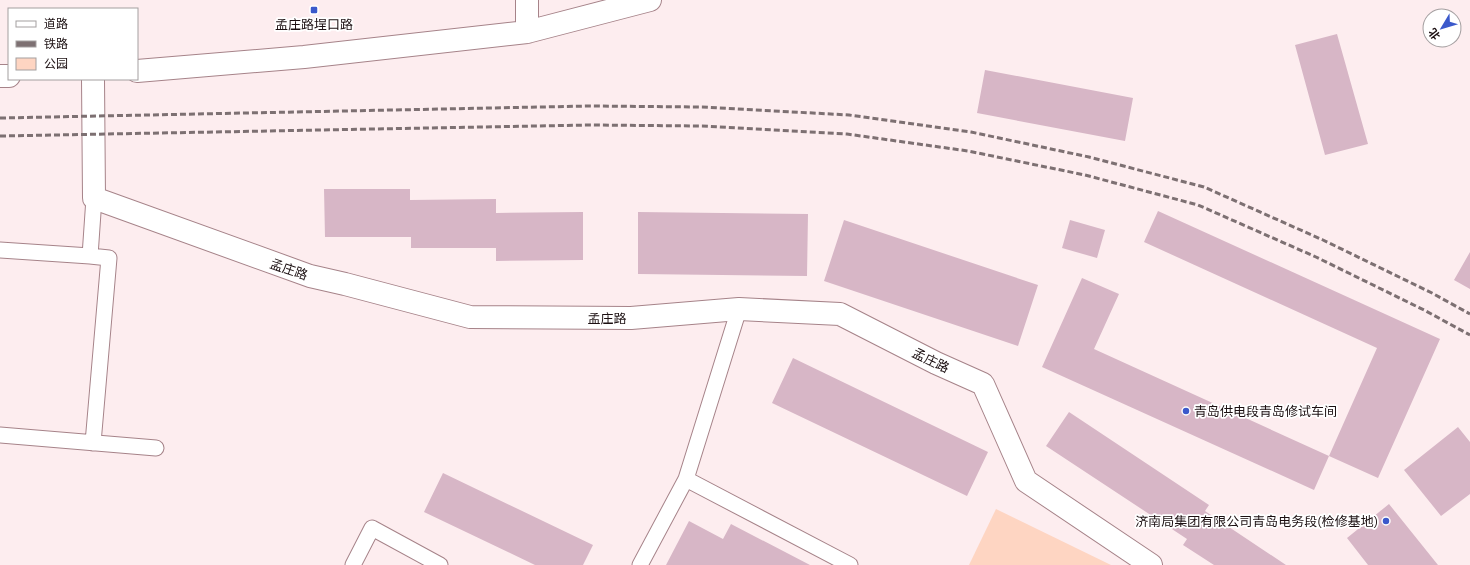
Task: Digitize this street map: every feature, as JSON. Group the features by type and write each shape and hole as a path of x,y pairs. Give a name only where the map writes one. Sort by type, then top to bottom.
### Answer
{"street":[{"path":"527,0 527,32"},
{"path":"138,71 304,57 527,32 650,0"},
{"path":"93,80 94,198"},
{"name":"孟庄路","path":"94,198 310,276 470,317 630,318 739,309 840,314 936,363 983,384 1026,481 1151,565"}],"lane":[{"path":"90,256 94,198"},
{"path":"0,250 109,258 93,443"},
{"path":"640,565 686,479 739,309"},
{"path":"0,435 156,448"},
{"path":"686,479 850,565"},
{"path":"353,565 372,528 440,565"}],"green space":[{"path":"996,509 1111,565 969,565"}],"building":[{"path":"1337,34 1368,144 1325,155 1295,45"},
{"path":"985,70 1133,98 1125,141 977,113"},
{"path":"324,189 410,189 410,200 496,199 496,213 583,212 583,260 496,261 496,248 411,248 411,237 325,237"},
{"path":"1158,211 1440,339 1378,478 1329,456 1377,348 1144,242"},
{"path":"638,212 808,214 807,276 638,274"},
{"path":"844,220 1038,285 1018,346 824,281"},
{"path":"1070,220 1105,230 1097,258 1062,248"},
{"path":"1470,252 1470,289 1454,280"},
{"name":"青岛供电段青岛修试车间","path":"1082,278 1119,294 1094,349 1329,456 1314,490 1042,367"},
{"path":"793,358 988,452 967,496 772,403"},
{"path":"1069,412 1209,505 1205,511 1286,565 1214,565 1183,545 1187,539 1046,446"},
{"path":"1458,427 1470,442 1470,494 1441,516 1404,470"},
{"path":"443,473 593,545 583,565 535,565 424,512"},
{"name":"济南局集团有限公司青岛电务段(检修基地)","path":"1389,504 1438,565 1368,565 1347,538"},
{"path":"689,521 723,539 731,524 810,565 666,565"}],"railway":[{"path":"0,118 589,106 702,107 849,115 971,132 1089,157 1204,187 1323,240 1432,293 1470,314"},
{"path":"0,136 589,125 702,126 847,134 968,151 1085,175 1198,205 1316,257 1424,310 1470,335"}],"place":[{"name":"孟庄路埕口路","path":"314,10"},
{"name":"青岛供电段青岛修试车间","path":"1186,411"},
{"name":"济南局集团有限公司青岛电务段(检修基地)","path":"1386,521"}]}
